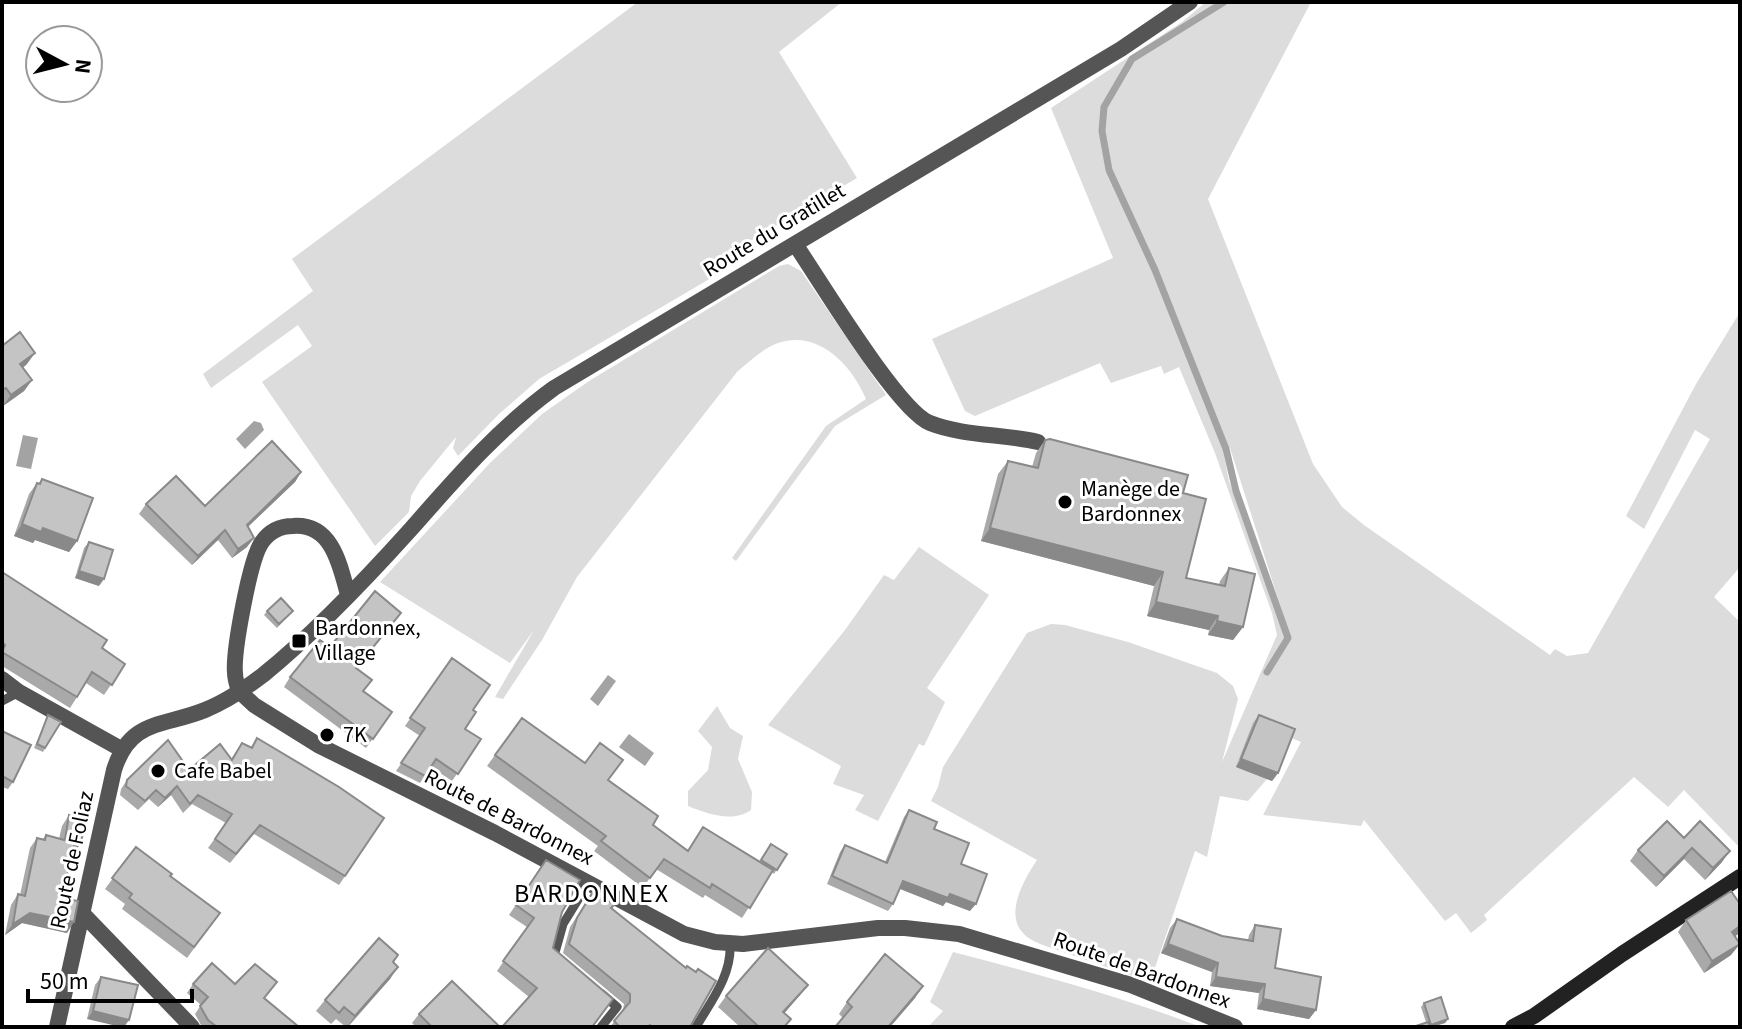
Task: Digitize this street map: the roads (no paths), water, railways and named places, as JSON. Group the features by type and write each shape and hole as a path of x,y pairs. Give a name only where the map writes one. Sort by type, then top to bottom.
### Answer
{"street":[{"name":"Route du Gratillet","path":"121,749 144,730 203,711 262,676 348,595 475,456 520,413 609,353 1121,49 1190,2"},
{"path":"795,244 895,392 919,418 943,427 1038,442"},
{"path":"239,691 235,663 252,559 268,535 279,528 303,526 324,535 340,565 348,595"},
{"path":"2,679 19,692 121,749"},
{"name":"Route de Bardonnex","path":"239,691 254,705 318,745 589,882 684,934 730,944 878,928 959,934 1131,985 1235,1027"},
{"name":"Route de Foliaz","path":"57,1027 121,749"},
{"path":"1513,1027 1534,1016 1740,877"},
{"path":"83,914 192,1027"}],"lane":[{"path":"2,701 19,692"},
{"path":"568,966 554,956 563,924 589,882"},
{"path":"696,1027 725,976 730,944"},
{"path":"592,987 617,1007 601,1027"}],"waterway":[{"path":"1224,2 1132,59 1104,107 1102,131 1109,170 1155,270 1226,449 1236,491 1288,638 1267,672"}],"place":[{"name":"Manège de Bardonnex","path":"1065,502"},
{"name":"Bardonnex, Village","path":"299,641"},
{"name":"7K","path":"327,735"},
{"name":"Cafe Babel","path":"158,771"}],"district":[{"name":"BARDONNEX","path":"592,893"}]}
